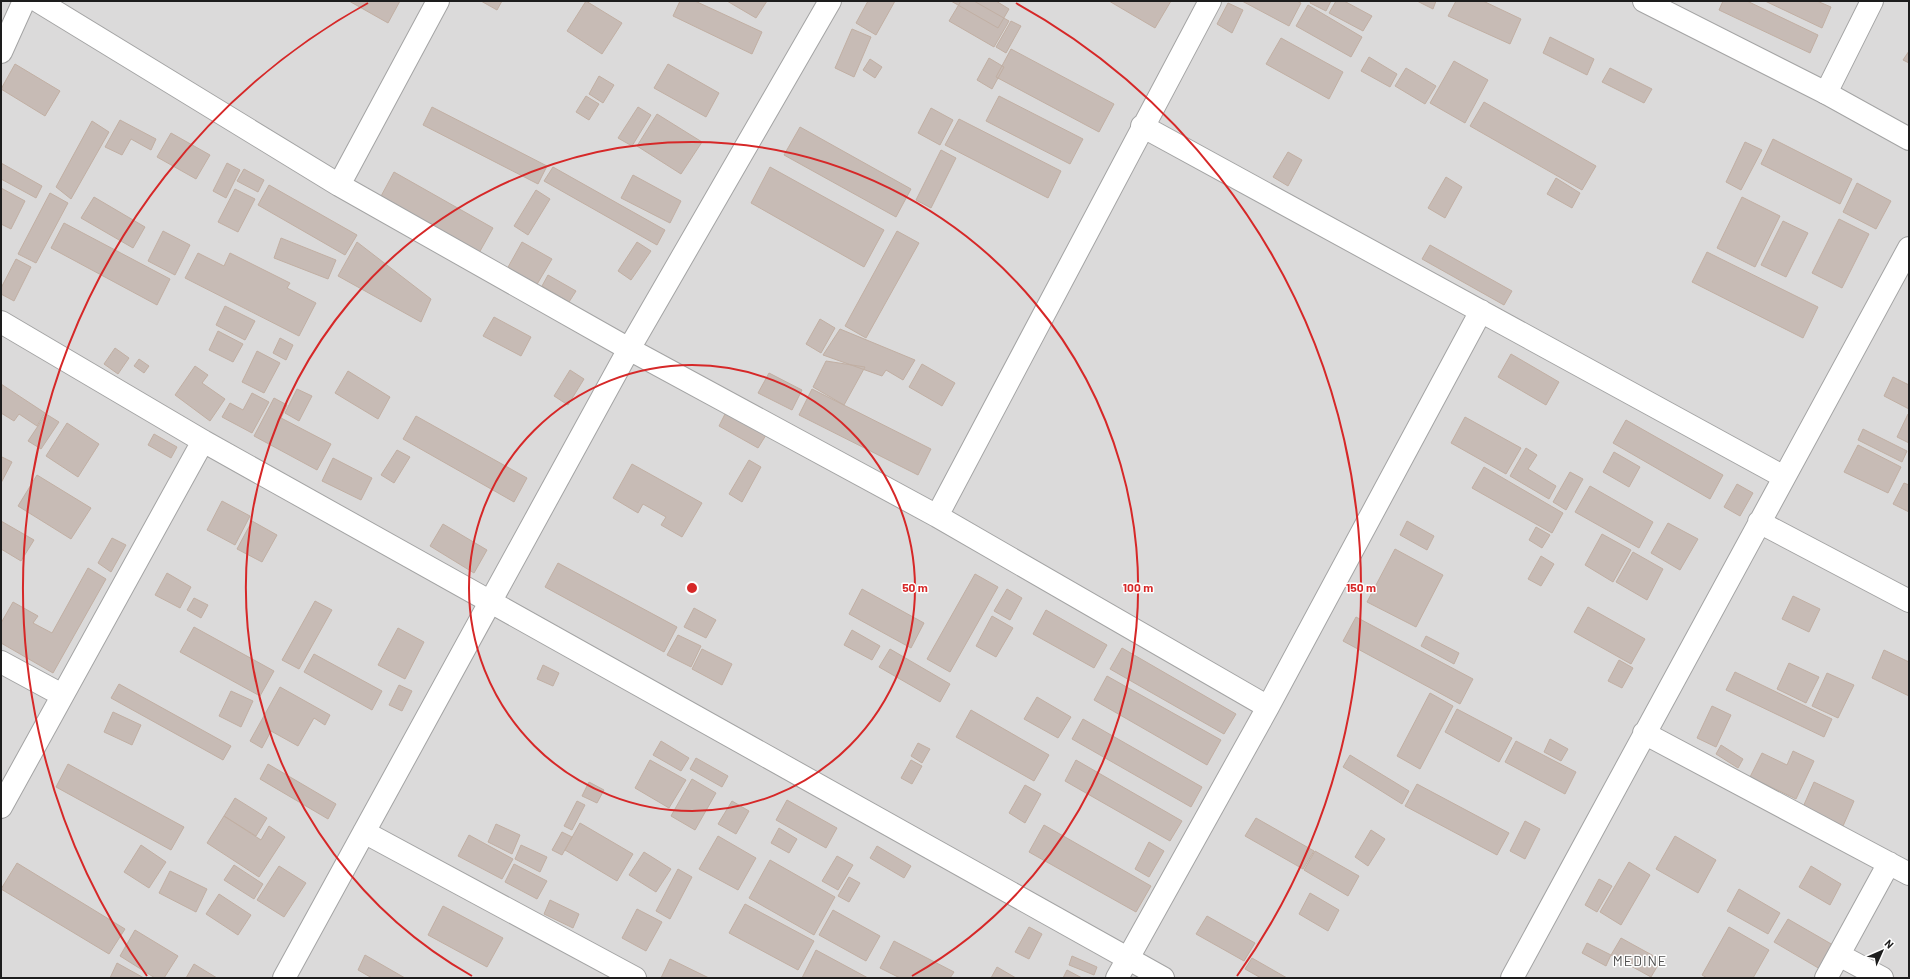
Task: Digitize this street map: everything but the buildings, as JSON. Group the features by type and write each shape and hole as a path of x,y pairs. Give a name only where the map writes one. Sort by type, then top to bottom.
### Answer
{"street":[{"path":"1,52 24,1"},
{"path":"38,1 339,185 629,350 937,516 1268,707"},
{"path":"339,185 438,1"},
{"path":"284,978 629,350 830,1"},
{"path":"937,516 1142,126 1210,1"},
{"path":"1644,1 1826,93 1909,139"},
{"path":"1826,93 1872,1"},
{"path":"1142,126 1784,477"},
{"path":"1512,978 1909,248"},
{"path":"1117,978 1268,707 1482,311"},
{"path":"1,322 203,441 1163,978"},
{"path":"1,807 203,441"},
{"path":"1759,522 1909,601"},
{"path":"1,662 62,695"},
{"path":"1644,733 1909,874"},
{"path":"364,832 635,978"},
{"path":"1826,978 1889,863"},
{"path":"1839,955 1882,978"}],"shaded area":[{"path":"1,1 1909,1 1909,978 1,978"}],"district":[{"name":"MEDINE","path":"1640,960"}]}
